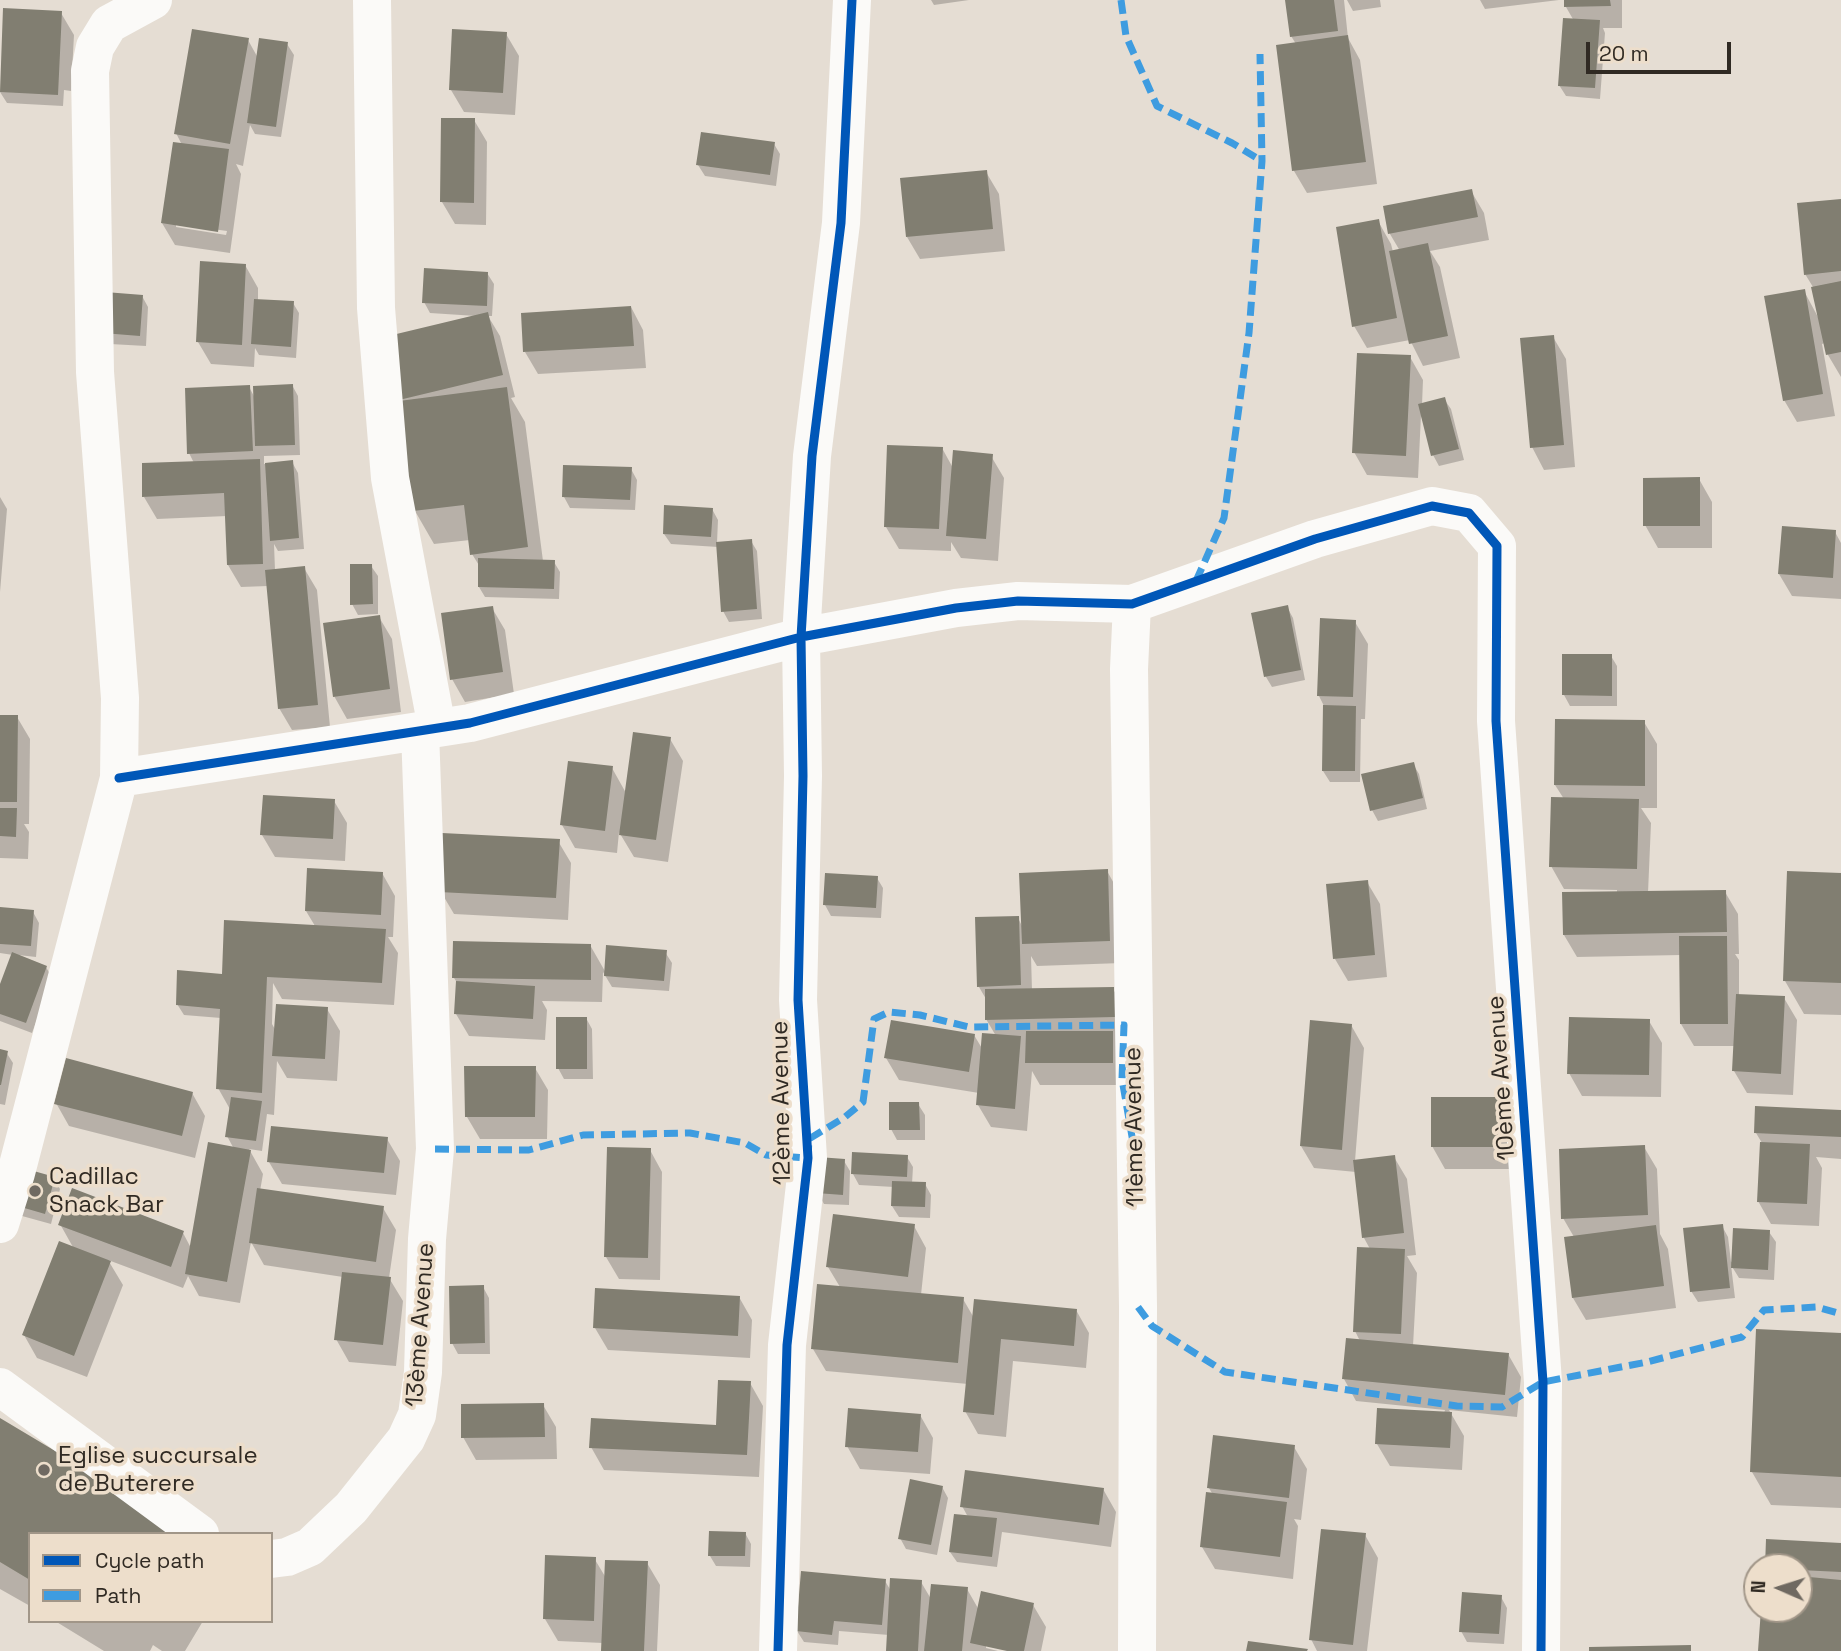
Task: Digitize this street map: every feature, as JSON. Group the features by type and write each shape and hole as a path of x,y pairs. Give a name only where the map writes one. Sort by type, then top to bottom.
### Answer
{"street":[{"path":"0,1224 16,1173 119,778 120,698 95,372 90,71 94,47 108,24 153,0"},
{"name":"13ème Avenue","path":"273,1559 287,1557 310,1547 351,1508 407,1439 416,1415 423,1372 427,1239 435,1149 428,730 390,478 376,308 372,0"},
{"name":"12ème Avenue","path":"778,1651 788,1345 808,1158 798,1000 803,776 801,637 813,456 841,223 852,0"},
{"name":"10ème Avenue","path":"1132,604 1315,539 1432,506 1469,513 1497,546 1496,721 1543,1382 1541,1651"},
{"path":"119,778 470,723 801,637 956,608 1018,601 1132,604"},
{"name":"11ème Avenue","path":"1132,604 1129,669 1138,1307 1137,1651"},
{"path":"0,1387 197,1532"}],"building":[{"path":"1285,0 1334,0 1338,31 1290,37"},
{"path":"1564,0 1610,0 1611,6 1564,7"},
{"path":"3,8 62,11 58,95 0,92"},
{"path":"1563,18 1600,20 1595,88 1558,86"},
{"path":"192,29 249,38 230,144 174,134"},
{"path":"452,29 507,32 503,93 449,90"},
{"path":"1348,35 1366,162 1292,171 1276,45"},
{"path":"259,38 288,42 276,127 247,123"},
{"path":"441,118 475,118 474,203 440,202"},
{"path":"701,132 775,142 770,175 696,165"},
{"path":"173,142 229,149 218,232 161,223"},
{"path":"987,170 993,229 906,237 900,178"},
{"path":"1472,189 1478,217 1388,234 1383,206"},
{"path":"1841,199 1841,271 1804,275 1797,203"},
{"path":"1379,219 1397,318 1352,327 1336,227"},
{"path":"1428,243 1448,336 1409,344 1389,251"},
{"path":"200,261 246,264 242,345 196,342"},
{"path":"424,268 488,272 487,306 422,303"},
{"path":"1841,281 1841,352 1826,355 1811,287"},
{"path":"1805,289 1823,394 1783,401 1764,296"},
{"path":"105,292 143,295 140,336 102,333"},
{"path":"254,299 294,301 291,347 251,344"},
{"path":"631,306 634,346 523,352 521,313"},
{"path":"488,312 503,375 399,400 384,337"},
{"path":"1554,335 1564,445 1530,448 1520,338"},
{"path":"1357,353 1411,355 1406,456 1352,453"},
{"path":"293,384 295,445 255,446 253,386"},
{"path":"250,385 253,451 187,454 185,388"},
{"path":"507,387 528,547 470,555 464,505 413,511 399,401"},
{"path":"1445,397 1459,449 1431,456 1418,404"},
{"path":"887,445 943,447 939,529 884,527"},
{"path":"953,450 993,454 986,539 946,536"},
{"path":"260,459 263,564 227,565 224,493 142,497 142,463"},
{"path":"293,460 299,538 270,541 265,463"},
{"path":"563,465 632,467 630,500 562,497"},
{"path":"1700,477 1700,526 1643,526 1643,478"},
{"path":"664,505 713,508 711,537 663,534"},
{"path":"1782,526 1836,530 1833,578 1778,574"},
{"path":"752,539 757,609 721,612 716,542"},
{"path":"478,558 555,560 554,589 478,587"},
{"path":"350,564 372,564 373,604 350,605"},
{"path":"305,566 318,705 278,709 265,570"},
{"path":"1288,605 1301,670 1264,677 1251,613"},
{"path":"493,606 503,672 450,680 441,613"},
{"path":"380,615 390,689 333,697 323,623"},
{"path":"1320,618 1356,620 1353,697 1317,696"},
{"path":"1562,654 1612,654 1612,696 1562,695"},
{"path":"1323,705 1356,706 1355,771 1322,771"},
{"path":"0,715 18,715 17,802 0,802"},
{"path":"1555,719 1645,720 1645,786 1554,785"},
{"path":"633,732 671,737 656,840 619,835"},
{"path":"568,761 613,766 605,831 560,825"},
{"path":"1414,762 1423,798 1370,811 1361,774"},
{"path":"263,795 335,799 333,839 260,835"},
{"path":"1551,797 1639,799 1637,869 1549,867"},
{"path":"0,808 17,808 16,837 0,836"},
{"path":"442,833 560,839 556,898 439,892"},
{"path":"307,868 383,872 381,915 305,911"},
{"path":"1108,869 1110,941 1022,944 1019,873"},
{"path":"1787,871 1841,873 1841,983 1783,981"},
{"path":"825,873 878,876 876,908 823,905"},
{"path":"1368,880 1375,955 1333,959 1326,884"},
{"path":"1726,890 1727,932 1563,935 1562,892"},
{"path":"0,907 34,910 31,946 0,944"},
{"path":"1019,916 1021,985 977,987 975,917"},
{"path":"224,920 386,929 382,983 267,977 262,1093 216,1089 220,1009 176,1005 177,970 222,974"},
{"path":"1679,936 1727,936 1728,1024 1680,1024"},
{"path":"453,941 591,944 591,980 452,978"},
{"path":"606,945 667,950 664,981 604,976"},
{"path":"12,952 47,966 26,1023 0,1014 0,984"},
{"path":"456,981 535,986 533,1019 454,1014"},
{"path":"1114,987 1115,1017 985,1020 985,989"},
{"path":"1736,994 1785,996 1781,1074 1732,1071"},
{"path":"276,1004 328,1007 325,1059 272,1056"},
{"path":"556,1017 587,1017 587,1069 556,1069"},
{"path":"1569,1017 1650,1019 1649,1075 1567,1074"},
{"path":"891,1020 975,1034 969,1072 884,1058"},
{"path":"1310,1020 1352,1024 1342,1150 1300,1146"},
{"path":"1026,1031 1113,1031 1113,1063 1025,1063"},
{"path":"982,1033 1021,1036 1015,1109 976,1105"},
{"path":"0,1049 8,1051 1,1085 0,1085"},
{"path":"66,1058 193,1092 182,1136 54,1104"},
{"path":"464,1066 536,1066 535,1117 465,1117"},
{"path":"231,1097 262,1101 256,1141 225,1137"},
{"path":"1431,1097 1498,1097 1498,1147 1431,1147"},
{"path":"889,1102 919,1102 920,1130 889,1130"},
{"path":"1755,1106 1841,1110 1841,1137 1754,1133"},
{"path":"271,1126 388,1137 384,1173 267,1162"},
{"path":"208,1142 251,1150 227,1282 185,1274"},
{"path":"1760,1142 1810,1144 1807,1204 1757,1202"},
{"path":"1645,1145 1648,1215 1561,1219 1559,1149"},
{"path":"607,1147 651,1148 648,1258 604,1257"},
{"path":"852,1152 908,1155 907,1177 851,1174"},
{"path":"1395,1155 1404,1233 1362,1238 1353,1160"},
{"path":"818,1157 845,1159 843,1195 816,1193"},
{"path":"23,1168 55,1177 45,1214 14,1205"},
{"path":"892,1181 926,1182 925,1207 891,1206"},
{"path":"72,1188 184,1231 171,1267 58,1225"},
{"path":"257,1188 384,1206 376,1262 249,1243"},
{"path":"833,1214 915,1224 908,1277 826,1267"},
{"path":"1723,1224 1730,1288 1690,1292 1683,1228"},
{"path":"1656,1225 1664,1286 1572,1298 1564,1237"},
{"path":"1733,1228 1770,1230 1768,1270 1731,1268"},
{"path":"59,1241 111,1261 74,1356 22,1335"},
{"path":"1357,1247 1405,1249 1401,1334 1353,1332"},
{"path":"342,1272 391,1277 383,1345 334,1340"},
{"path":"817,1284 964,1297 958,1363 811,1349"},
{"path":"484,1285 485,1343 450,1344 449,1286"},
{"path":"595,1288 740,1296 738,1336 593,1328"},
{"path":"974,1299 1077,1309 1074,1346 1001,1339 994,1415 963,1412"},
{"path":"1756,1329 1841,1333 1841,1477 1750,1472"},
{"path":"1346,1338 1509,1353 1505,1395 1342,1379"},
{"path":"718,1380 751,1381 747,1455 589,1448 591,1418 716,1425"},
{"path":"544,1403 545,1437 461,1438 461,1404"},
{"path":"848,1408 921,1414 918,1452 845,1447"},
{"path":"1377,1408 1452,1412 1450,1448 1375,1444"},
{"name":"Eglise succursale de Buterere","path":"0,1418 174,1522 168,1532 28,1532 28,1579 0,1562"},
{"path":"1213,1435 1295,1445 1289,1498 1207,1488"},
{"path":"965,1470 1104,1488 1099,1525 960,1507"},
{"path":"910,1479 943,1486 931,1545 898,1539"},
{"path":"1206,1492 1287,1502 1280,1557 1200,1547"},
{"path":"954,1514 997,1518 992,1557 949,1552"},
{"path":"1321,1529 1366,1533 1353,1645 1309,1640"},
{"path":"709,1531 746,1532 745,1556 708,1556"},
{"path":"1766,1539 1841,1543 1841,1572 1813,1571 1813,1553 1766,1553"},
{"path":"545,1555 596,1557 594,1621 543,1619"},
{"path":"605,1560 648,1561 644,1651 601,1651"},
{"path":"801,1571 886,1579 882,1625 834,1621 832,1635 796,1631"},
{"path":"1813,1577 1841,1580 1841,1651 1758,1651 1760,1623 1813,1623"},
{"path":"890,1578 922,1580 918,1651 886,1651"},
{"path":"931,1584 968,1587 962,1651 924,1651"},
{"path":"981,1591 1034,1603 1024,1651 1007,1651 970,1643"},
{"path":"1462,1592 1502,1595 1499,1634 1459,1632"},
{"path":"1248,1641 1308,1649 1246,1651"},
{"path":"1691,1645 1691,1651 1589,1651 1589,1647"}],"marked path":[{"path":"1121,0 1126,36 1157,106 1262,161"},
{"path":"1196,581 1224,518 1249,333 1262,161 1260,54"},
{"path":"435,1149 529,1150 583,1135 690,1133 745,1143 766,1155 808,1158 809,1139 845,1117 863,1102 874,1019 889,1012 920,1015 969,1027 1124,1025 1122,1079 1135,1154"},
{"path":"1138,1307 1152,1326 1225,1372 1457,1406 1502,1407 1543,1382 1647,1362 1742,1337 1764,1310 1817,1307 1841,1314"}],"cycle path":[{"path":"778,1651 787,1345 808,1158 798,1000 803,776 801,637 812,456 841,223 852,0"},
{"path":"119,778 470,723 801,637 956,608 1018,601 1132,604 1315,539 1432,506 1469,513 1497,546 1496,721 1543,1382 1541,1651"}],"place":[{"name":"Cadillac Snack Bar","path":"35,1191"},
{"name":"Eglise succursale de Buterere","path":"44,1470"}]}
